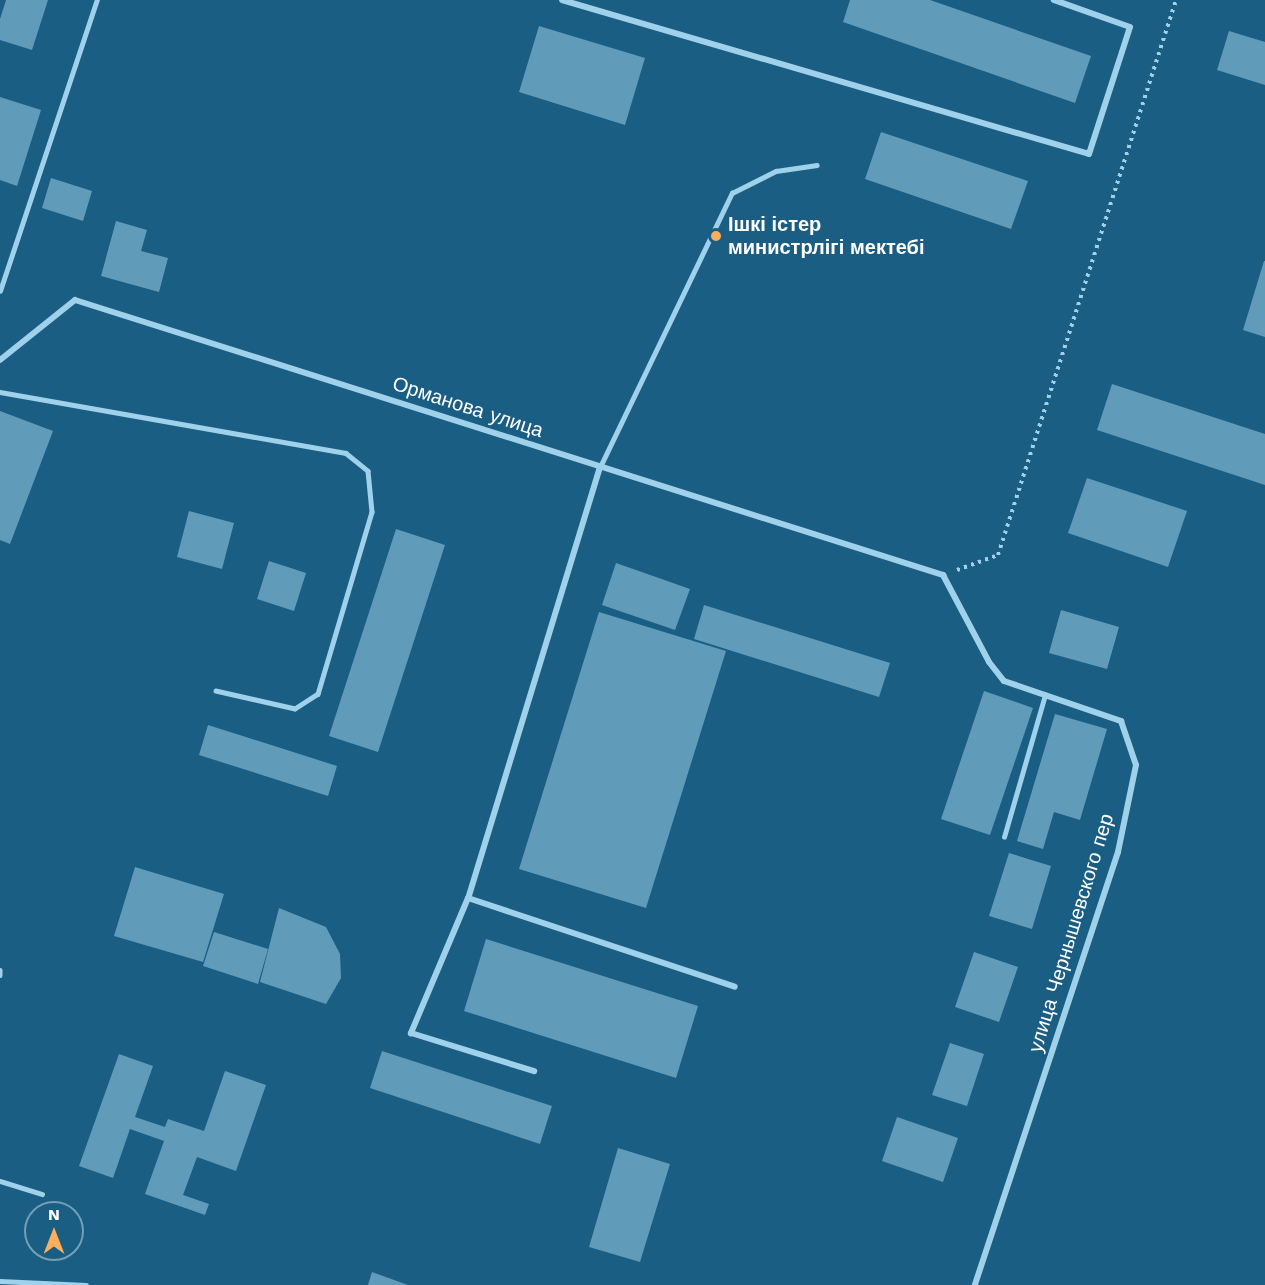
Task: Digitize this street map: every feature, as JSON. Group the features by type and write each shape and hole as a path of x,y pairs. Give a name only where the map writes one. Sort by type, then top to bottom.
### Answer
{"street":[{"path":"562,0 1089,154 1130,27 1054,0"},
{"name":"Орманова улица","path":"0,360 75,300 943,575"},
{"path":"534,1071 411,1032 468,898 600,466"},
{"name":"улица Чернышевского пер","path":"943,575 990,662 1004,681 1121,721 1136,765 1118,852 975,1285"},
{"path":"468,898 735,987"}],"lane":[{"path":"0,291 97,0"},
{"path":"600,466 732,193 776,171 817,165"},
{"path":"0,392 346,453 369,471 372,512 318,694 295,709 216,691"},
{"path":"1004,837 1045,695"},
{"path":"0,1181 42,1194"},
{"path":"0,1281 86,1285"}],"path":[{"path":"943,575 998,555 1176,0"}],"building":[{"path":"6,0 48,0 32,50 0,40 0,19"},
{"path":"850,0 930,0 1091,56 1075,103 843,22"},
{"path":"539,26 645,58 625,125 519,92"},
{"path":"1229,31 1265,42 1265,85 1217,70"},
{"path":"0,97 41,110 17,186 0,180"},
{"path":"881,132 1028,181 1011,229 865,179"},
{"path":"51,178 92,191 83,221 42,208"},
{"path":"116,221 147,230 141,251 168,258 159,292 101,276"},
{"path":"1265,261 1265,337 1243,330"},
{"path":"1112,384 1265,434 1265,485 1097,430"},
{"path":"0,411 53,431 10,544 0,540"},
{"path":"1087,478 1187,511 1168,567 1068,533"},
{"path":"189,511 234,523 222,569 177,557"},
{"path":"396,529 445,545 378,752 329,736"},
{"path":"269,561 306,573 294,611 257,599"},
{"path":"616,563 690,589 675,630 602,605"},
{"path":"704,605 890,663 879,697 694,639"},
{"path":"1061,610 1119,627 1107,669 1049,653"},
{"path":"599,612 726,651 646,908 519,869"},
{"path":"984,691 1033,708 990,835 941,819"},
{"path":"1055,714 1107,729 1080,820 1054,812 1043,849 1017,841"},
{"path":"208,725 337,766 328,796 199,755"},
{"path":"1009,853 1051,866 1032,929 989,916"},
{"path":"135,867 224,894 203,962 114,936"},
{"path":"279,908 326,927 340,954 341,978 326,1004 260,982"},
{"path":"214,932 268,949 258,984 203,966"},
{"path":"486,939 698,1006 676,1078 464,1011"},
{"path":"974,952 1018,967 999,1022 955,1007"},
{"path":"950,1043 984,1054 967,1106 932,1095"},
{"path":"382,1051 552,1106 540,1144 370,1088"},
{"path":"119,1054 153,1066 135,1117 165,1127 168,1119 204,1131 225,1071 266,1085 236,1171 197,1157 183,1195 209,1204 205,1215 145,1194 164,1141 130,1129 113,1178 79,1166"},
{"path":"897,1117 958,1138 943,1182 882,1161"},
{"path":"618,1148 670,1164 640,1262 589,1247"},
{"path":"372,1272 408,1285 368,1285"}],"place":[{"name":"Ішкі істер министрлігі мектебі","path":"716,236"}]}
